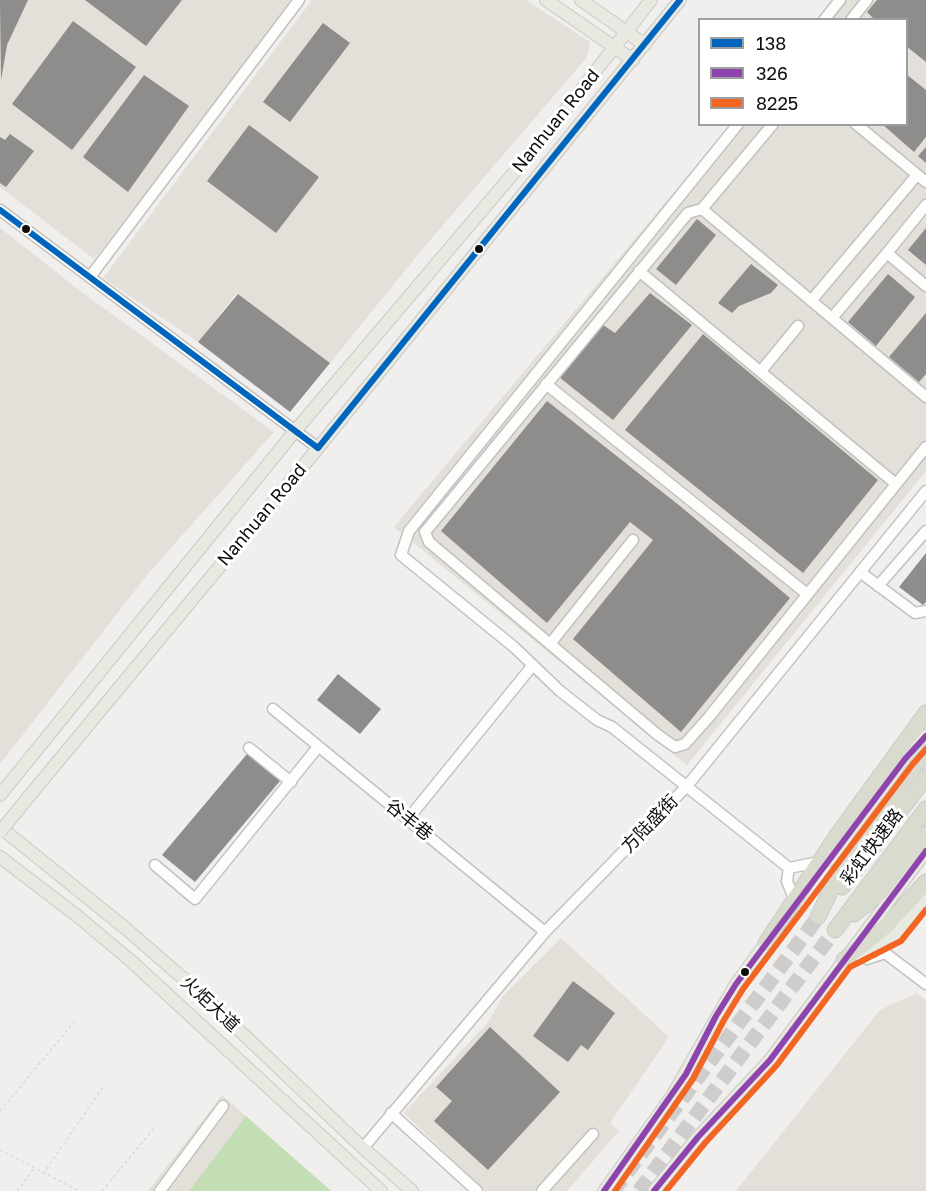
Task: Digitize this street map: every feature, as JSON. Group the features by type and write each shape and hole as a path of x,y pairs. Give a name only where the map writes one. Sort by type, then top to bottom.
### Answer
{"highway":[{"path":"766,943 819,862 926,713"},
{"name":"彩虹快速路","path":"926,751 860,840 834,883 818,917 926,777"},
{"name":"彩虹快速路","path":"926,809 835,930 881,892 926,834"},
{"path":"851,957 886,926 926,882"}],"main road":[{"path":"546,0 633,60"},
{"path":"581,0 645,45"},
{"name":"Nanhuan Road","path":"3,791 295,431 545,136 651,0"},
{"name":"Nanhuan Road","path":"0,832 318,448 680,0"},
{"path":"604,1191 672,1096 736,984 905,759 926,736"},
{"name":"火炬大道","path":"0,827 124,927 200,993 363,1148 412,1191"},
{"path":"654,1191 705,1129 770,1060 851,957 926,851"},
{"name":"火炬大道","path":"0,857 131,960 381,1191"},
{"path":"851,957 896,934 926,895"}],"street":[{"path":"90,277 299,0"},
{"path":"826,18 840,0"},
{"path":"853,18 867,0"},
{"path":"736,126 409,531 401,555 514,647 560,691 597,720 612,727 789,868"},
{"path":"771,126 702,209 688,213 424,532 429,542 675,747 685,744 710,717 926,447"},
{"path":"858,126 926,182"},
{"path":"811,301 917,175"},
{"path":"832,318 926,205"},
{"path":"702,209 926,397"},
{"path":"0,210 318,448"},
{"path":"887,253 926,286"},
{"path":"639,271 896,484"},
{"path":"760,371 798,326"},
{"path":"546,384 807,594"},
{"name":"方陆盛街","path":"363,1148 544,932 687,786 926,491"},
{"path":"878,586 926,531"},
{"path":"550,644 633,540"},
{"path":"860,572 915,613 926,611"},
{"path":"408,819 533,665"},
{"name":"谷丰巷","path":"273,709 544,932"},
{"path":"155,865 195,898 318,747"},
{"path":"249,748 291,782"},
{"path":"789,868 819,862"},
{"path":"789,868 788,881 794,899"},
{"path":"885,953 891,937"},
{"path":"851,957 867,959 885,953"},
{"path":"885,953 926,984"},
{"path":"160,1191 224,1106"},
{"path":"391,1113 477,1191"},
{"path":"542,1191 593,1134"}],"path":[{"path":"0,1111 75,1021"},
{"path":"44,1174 103,1087"},
{"path":"102,1191 156,1126"},
{"path":"0,1150 78,1191"},
{"path":"17,1191 34,1169"}],"shaded area":[{"path":"0,0 298,0 94,259 0,187"},
{"path":"312,0 526,0 590,42 587,57 425,246 330,363 237,293 198,342 103,278"},
{"path":"834,0 926,0 926,471 687,765 394,527 729,126 908,126 908,18 819,18"},
{"path":"0,228 83,293 274,432 147,575 0,764"},
{"path":"561,938 669,1037 610,1123 619,1131 567,1191 485,1191 404,1113 489,1021 503,996"},
{"path":"917,993 926,1000 926,1191 736,1191 880,1010"},
{"path":"222,1095 331,1191 148,1191"}],"green space":[{"path":"246,1116 331,1191 189,1191"}],"building":[{"path":"0,0 28,0 7,45 1,80"},
{"path":"85,0 182,0 146,46"},
{"path":"877,0 926,0 926,62 908,48 908,18 873,18 867,12"},
{"path":"73,21 136,67 72,150 12,104"},
{"path":"323,23 350,43 290,122 263,102"},
{"path":"144,75 189,106 128,192 83,157"},
{"path":"908,76 926,90 926,137 914,152 884,126 908,126"},
{"path":"249,125 319,177 276,233 207,181"},
{"path":"10,134 34,151 6,187 0,183 0,137 5,140"},
{"path":"926,147 926,163 918,156"},
{"path":"697,219 716,235 676,285 656,269"},
{"path":"926,228 926,265 908,250"},
{"path":"751,264 778,285 771,293 739,306 732,313 718,303"},
{"path":"888,274 915,297 876,346 848,322"},
{"path":"650,293 692,325 613,420 559,377 603,325 615,333"},
{"path":"238,294 330,363 290,412 198,342"},
{"path":"926,313 926,374 919,382 889,357"},
{"path":"703,334 878,480 803,573 625,430"},
{"path":"547,401 680,506 790,598 681,732 573,639 653,540 630,522 547,623 441,531"},
{"path":"926,553 926,602 923,605 899,587"},
{"path":"338,674 381,709 360,734 317,700"},
{"path":"247,754 280,781 195,882 162,855"},
{"path":"573,981 615,1013 588,1050 581,1045 568,1062 533,1036"},
{"path":"490,1027 560,1092 488,1170 434,1121 452,1101 436,1087"}],"tunnel":[{"path":"613,1191 818,917"},
{"path":"639,1191 835,930"}],"transit line":[{"name":"138","path":"0,210 318,448 680,0"},
{"name":"326","path":"604,1191 686,1074 716,1016 736,984 905,759 926,736"},
{"name":"8225","path":"615,1191 693,1079 743,989 926,749"},
{"name":"326","path":"654,1191 698,1137 770,1060 926,851"},
{"name":"8225","path":"666,1191 705,1143 777,1065 850,967 901,941 926,910"}]}
